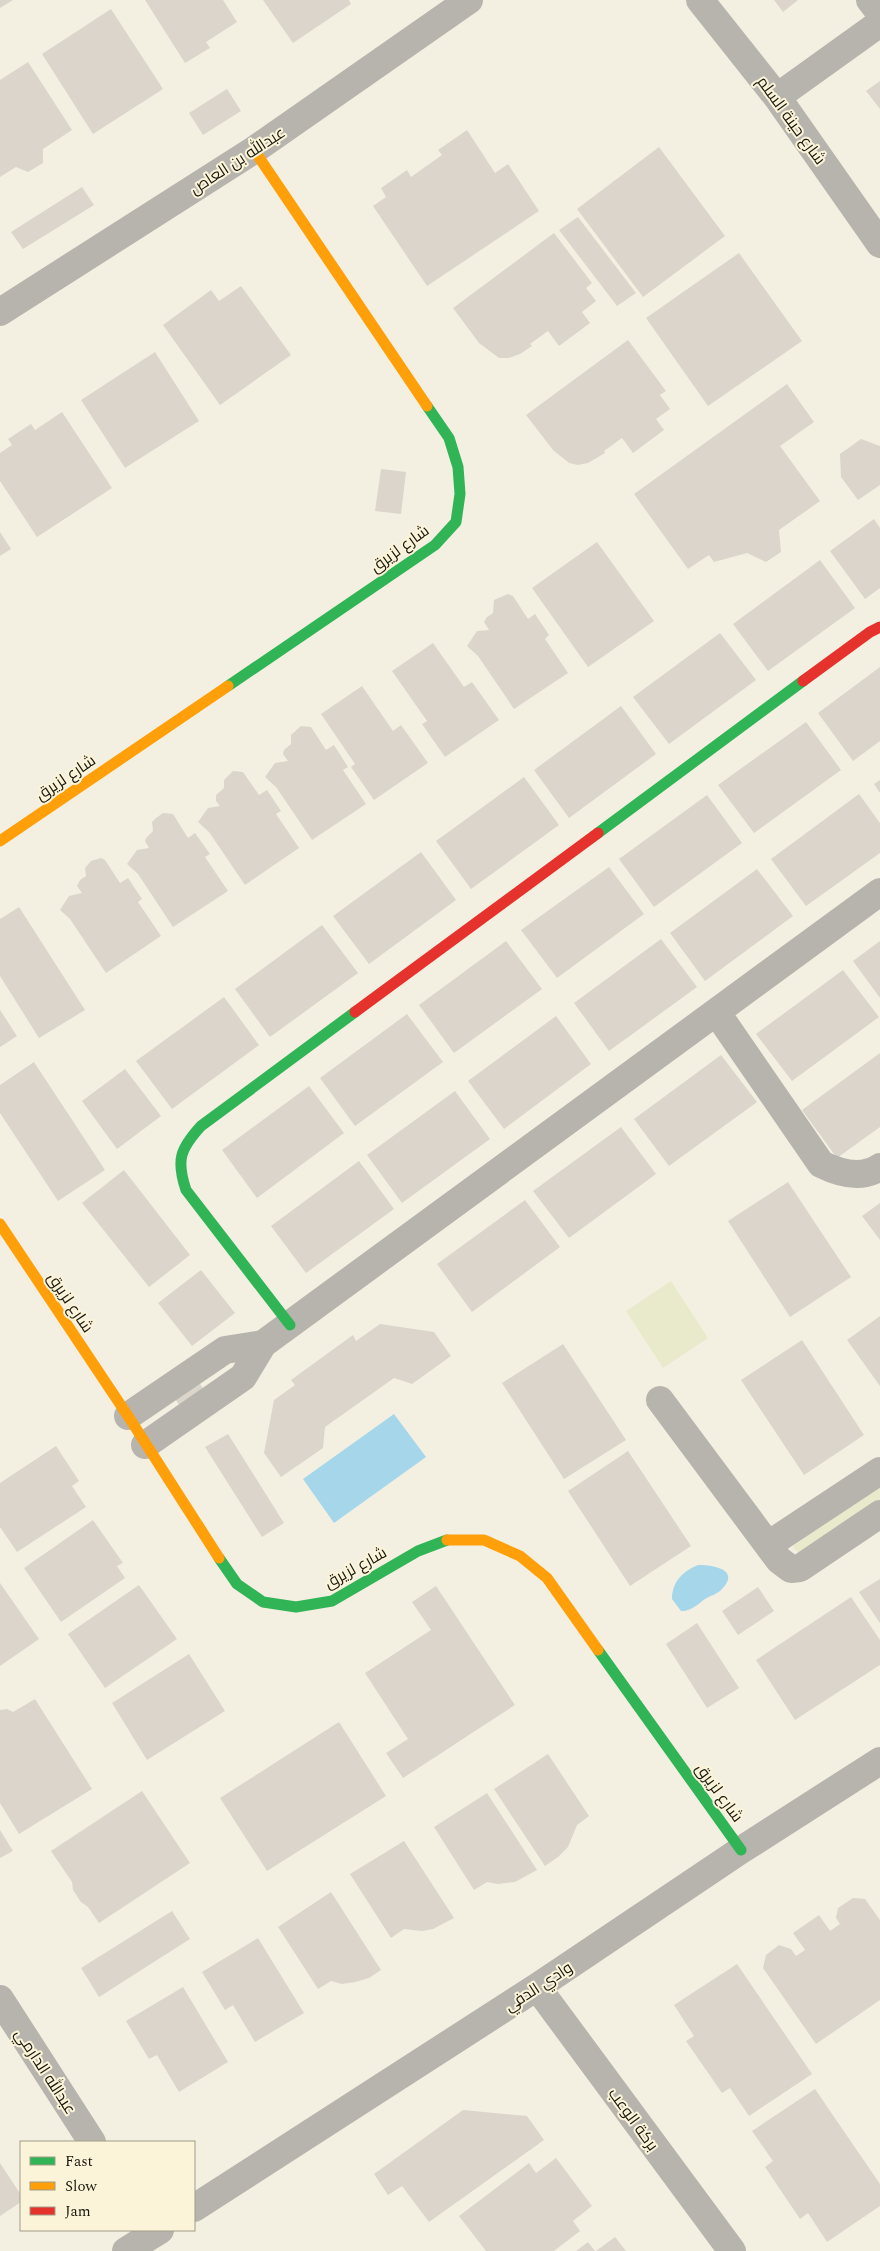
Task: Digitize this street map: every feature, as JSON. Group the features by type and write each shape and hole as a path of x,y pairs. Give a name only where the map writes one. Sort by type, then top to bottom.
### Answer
{"street":[{"name":"عبدالله بن العاص","path":"0,312 254,150 470,0"},
{"name":"شارع حينة السلم","path":"700,0 777,97 880,244"},
{"path":"870,0 880,13"},
{"path":"777,97 880,23"},
{"name":"شارع لزيرق","path":"0,841 435,545 456,522 460,494 458,467 449,438 254,150"},
{"path":"290,1325 186,1190 180,1174 179,1157 186,1142 201,1126 217,1114 870,632 880,627"},
{"path":"145,1445 243,1377 263,1344 880,892"},
{"path":"717,1013 821,1164 835,1171 854,1175 880,1167"},
{"name":"شارع لزيرق","path":"0,1224 237,1584 263,1602 296,1607 332,1601 418,1551 448,1540 484,1540 520,1556 547,1578 741,1850"},
{"path":"128,1416 225,1350 263,1344"},
{"path":"660,1400 768,1545 791,1570 800,1568 880,1514"},
{"path":"768,1545 880,1471"},
{"name":"وادي الدفي","path":"195,2207 537,1987 741,1850 880,1760"},
{"name":"بركة الوعب","path":"537,1987 732,2251"},
{"name":"عبدالله الدارمي","path":"0,1999 91,2141"},
{"path":"126,2251 153,2232"}],"green space":[{"path":"671,1281 708,1338 663,1368 626,1311"},
{"path":"880,1484 880,1502 806,1551 798,1552 794,1549 793,1546"}],"water":[{"path":"394,1414 426,1457 334,1523 303,1479"},
{"path":"698,1565 717,1567 726,1573 728,1577 727,1582 718,1592 691,1609 681,1611 672,1599 674,1587 683,1574"}],"building":[{"path":"0,0 13,0 0,8"},
{"path":"145,0 223,0 237,22 206,42 210,48 185,63"},
{"path":"263,0 349,0 351,4 293,43"},
{"path":"774,0 798,0 783,12"},
{"path":"111,9 163,89 93,134 42,54"},
{"path":"28,62 72,130 43,149 43,163 28,172 16,167 0,177 0,80"},
{"path":"880,81 880,109 866,91"},
{"path":"227,89 241,111 203,135 189,113"},
{"path":"467,130 495,173 508,164 539,211 427,286 373,206 386,197 381,188 407,170 411,177 442,155 438,150"},
{"path":"659,147 725,236 643,297 577,209"},
{"path":"82,187 94,205 23,249 11,232"},
{"path":"578,217 636,293 617,306 559,230"},
{"path":"554,233 592,283 586,288 596,301 582,312 590,323 559,346 548,331 520,354 509,358 499,358 479,343 453,308"},
{"path":"739,253 802,341 708,406 646,318"},
{"path":"241,286 291,355 220,405 163,325 211,290 219,301"},
{"path":"628,340 666,391 660,395 670,409 656,419 664,430 633,453 622,438 604,451 605,453 588,463 578,465 569,463 553,450 526,415"},
{"path":"155,352 199,421 125,468 81,400"},
{"path":"787,384 814,422 780,446 820,501 779,530 781,552 766,562 747,553 714,562 709,555 688,569 634,494"},
{"path":"62,412 112,488 37,537 0,481 0,453 12,445 8,439 31,424 35,430"},
{"path":"861,439 880,446 880,485 858,500 841,477 840,454"},
{"path":"381,469 406,472 401,514 375,511"},
{"path":"874,519 880,528 880,588 865,599 830,551"},
{"path":"0,532 11,549 0,556"},
{"path":"597,542 654,621 588,667 532,588"},
{"path":"820,560 855,608 768,671 733,624"},
{"path":"508,594 513,596 528,619 535,614 549,635 545,639 568,673 514,709 478,656 467,646 477,631 489,630 484,622 493,613 494,600"},
{"path":"720,633 756,680 669,744 633,697"},
{"path":"433,643 464,687 472,682 499,720 445,757 422,724 427,721 392,671"},
{"path":"880,667 880,741 853,761 818,713"},
{"path":"362,686 393,731 401,725 428,763 374,800 351,767 355,764 321,714"},
{"path":"621,706 656,754 569,818 534,770"},
{"path":"806,722 841,770 754,833 718,785"},
{"path":"301,726 311,727 326,750 334,745 348,767 343,770 366,804 312,840 276,787 265,777 275,763 288,761 283,754 284,750 291,744 291,735"},
{"path":"233,771 243,772 259,795 267,790 281,811 276,814 299,848 245,885 209,832 198,822 208,808 220,806 216,801 216,795 224,788 224,780"},
{"path":"524,777 559,825 471,889 436,841"},
{"path":"880,780 880,793 874,784"},
{"path":"859,794 880,823 880,853 806,906 771,859"},
{"path":"707,795 742,843 654,907 619,859"},
{"path":"163,813 173,814 188,838 195,833 210,854 205,857 228,891 173,927 138,874 127,864 137,850 149,848 145,841 153,831 152,822"},
{"path":"421,852 456,900 369,964 333,916"},
{"path":"101,858 105,860 120,883 128,878 142,899 138,902 161,936 106,973 70,919 60,910 69,896 82,893 77,886 80,880 86,876 85,868 91,861"},
{"path":"609,867 644,914 557,978 521,930"},
{"path":"757,869 793,916 705,981 670,933"},
{"path":"19,907 85,1010 39,1038 0,976 0,919"},
{"path":"322,925 358,973 270,1037 235,989"},
{"path":"661,939 697,987 609,1051 574,1003"},
{"path":"506,941 542,989 454,1053 419,1005"},
{"path":"880,941 880,998 853,961"},
{"path":"843,970 879,1017 792,1081 756,1034"},
{"path":"224,997 259,1045 172,1109 136,1061"},
{"path":"0,1010 17,1036 0,1047"},
{"path":"407,1014 443,1062 355,1126 320,1078"},
{"path":"556,1016 591,1064 504,1129 468,1081"},
{"path":"880,1053 880,1127 837,1158 802,1110"},
{"path":"721,1055 757,1102 669,1166 634,1119"},
{"path":"34,1062 105,1170 58,1201 0,1113 0,1085"},
{"path":"125,1069 161,1116 117,1149 82,1101"},
{"path":"309,1086 344,1133 257,1198 222,1150"},
{"path":"455,1091 490,1139 402,1203 367,1155"},
{"path":"621,1127 656,1174 569,1238 533,1191"},
{"path":"359,1161 394,1209 306,1273 271,1226"},
{"path":"124,1170 190,1255 149,1287 82,1203"},
{"path":"788,1182 851,1277 790,1317 728,1221"},
{"path":"525,1200 560,1247 472,1312 437,1264"},
{"path":"880,1203 880,1240 862,1216"},
{"path":"201,1270 235,1313 192,1346 158,1303"},
{"path":"880,1316 880,1386 847,1340"},
{"path":"380,1324 434,1332 451,1356 412,1384 394,1378 325,1427 323,1448 281,1477 264,1453 274,1400 295,1385 291,1380 353,1335 356,1341"},
{"path":"802,1340 864,1435 804,1475 741,1380"},
{"path":"563,1344 626,1440 564,1479 502,1383"},
{"path":"198,1381 205,1391 181,1408 174,1397"},
{"path":"228,1434 284,1523 262,1537 205,1447"},
{"path":"56,1446 79,1481 72,1486 86,1507 17,1552 0,1527 0,1483"},
{"path":"628,1451 691,1546 630,1586 568,1491"},
{"path":"93,1520 123,1563 117,1566 125,1578 61,1622 24,1568"},
{"path":"880,1579 880,1623 859,1592"},
{"path":"0,1583 39,1639 0,1666"},
{"path":"139,1585 177,1639 105,1688 68,1634"},
{"path":"436,1586 515,1705 403,1778 386,1753 408,1739 365,1673 431,1630 412,1602"},
{"path":"758,1587 774,1611 738,1635 722,1611"},
{"path":"851,1597 880,1640 880,1665 795,1720 756,1660"},
{"path":"697,1623 739,1688 707,1708 666,1644"},
{"path":"189,1654 225,1711 147,1760 112,1703"},
{"path":"35,1699 92,1789 19,1834 0,1803 0,1710 7,1709 13,1712"},
{"path":"339,1722 386,1796 267,1871 220,1798"},
{"path":"548,1754 589,1816 577,1825 568,1847 545,1866 494,1789"},
{"path":"142,1791 190,1863 99,1923 73,1890 72,1882 51,1851"},
{"path":"487,1793 537,1870 515,1882 498,1884 487,1882 474,1890 434,1827"},
{"path":"0,1830 13,1851 0,1858"},
{"path":"404,1841 454,1918 433,1929 422,1931 404,1929 391,1938 350,1874"},
{"path":"331,1892 381,1970 369,1978 342,1984 331,1981 318,1989 278,1927"},
{"path":"853,1898 865,1899 880,1920 880,2000 816,2044 763,1968 766,1955 779,1945 791,1949 796,1956 805,1950 793,1933 819,1915 830,1931 840,1924 836,1918 838,1908"},
{"path":"172,1911 190,1939 99,1997 81,1968"},
{"path":"258,1938 304,2013 255,2042 233,2005 225,2010 202,1972"},
{"path":"737,1964 812,2074 749,2116 730,2088 722,2093 686,2041 694,2036 674,2005"},
{"path":"183,1987 228,2062 179,2092 157,2055 149,2059 126,2021"},
{"path":"815,2089 880,2184 880,2206 827,2242 808,2213 800,2219 765,2167 773,2161 752,2131"},
{"path":"463,2110 527,2116 544,2140 429,2222 402,2186 388,2195 374,2174"},
{"path":"556,2158 592,2206 573,2221 580,2231 554,2251 486,2251 459,2216 529,2163 536,2173"},
{"path":"0,2163 20,2193 20,2203 0,2216"},
{"path":"615,2237 626,2251 596,2251"},
{"path":"588,2242 595,2251 576,2251"}],"traffic: fast":[{"path":"228,686 435,545 456,522 460,494 458,467 449,438 427,406"},
{"path":"598,833 803,681"},
{"path":"290,1325 186,1190 181,1171 182,1155 188,1141 201,1126 355,1012"},
{"path":"219,1558 237,1584 263,1602 296,1607 332,1601 418,1551 447,1540"},
{"path":"598,1650 741,1850"}],"traffic: slow":[{"path":"254,150 427,406"},
{"path":"0,841 228,686"},
{"path":"0,1224 128,1416 219,1558"},
{"path":"447,1540 484,1540 520,1556 547,1578 598,1650"}],"traffic: jam":[{"path":"803,681 870,632 880,627"},
{"path":"355,1012 598,833"}]}
